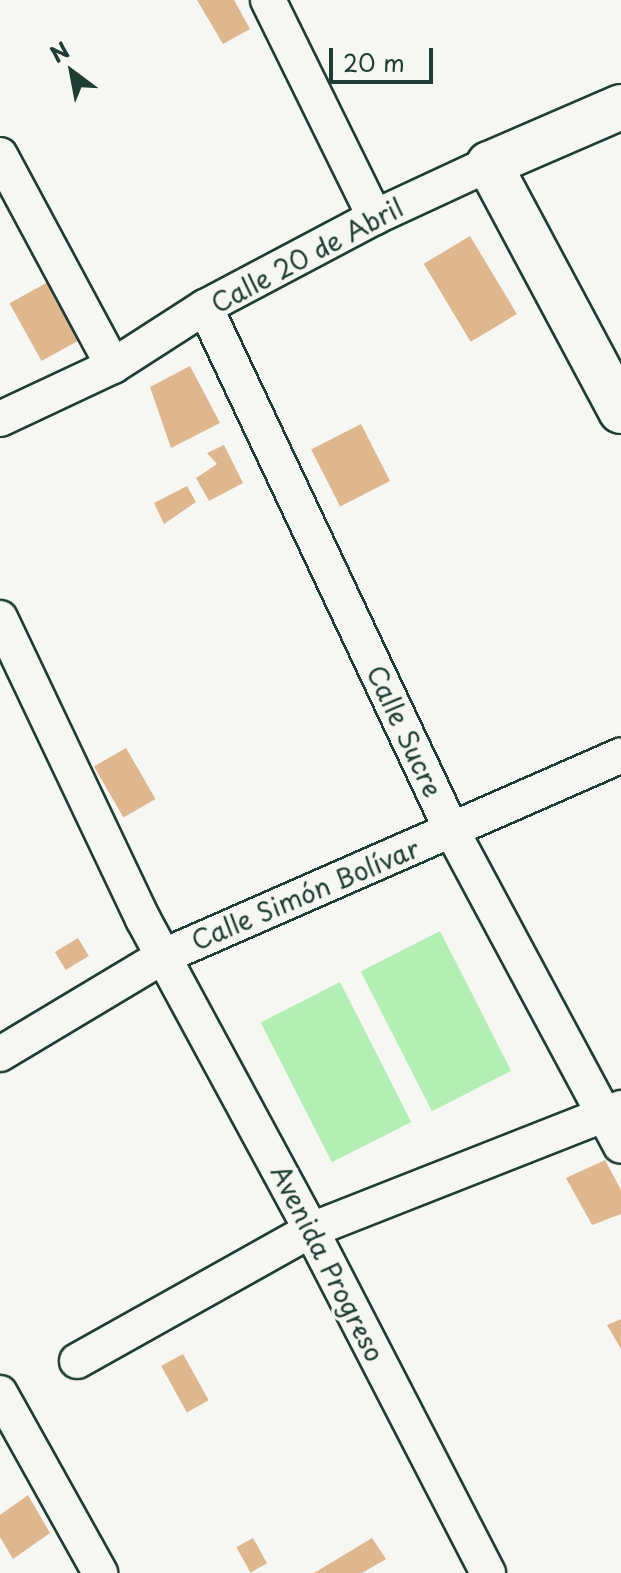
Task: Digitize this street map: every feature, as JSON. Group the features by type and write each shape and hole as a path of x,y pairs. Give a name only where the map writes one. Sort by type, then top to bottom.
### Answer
{"main road":[{"name":"Calle 20 de Abril","path":"489,164 621,107"},
{"path":"489,164 621,411"}],"street":[{"path":"268,0 375,217"},
{"path":"0,155 113,366"},
{"name":"Calle 20 de Abril","path":"0,419 113,366 205,307 375,217 489,164"},
{"name":"Calle Sucre","path":"205,307 452,831 613,1112 621,1146"},
{"name":"Avenida Progreso","path":"0,618 164,956 311,1230 488,1573"},
{"name":"Calle Simón Bolívar","path":"0,1054 164,956 621,755"},
{"path":"77,1361 311,1230 613,1112"},
{"path":"0,1393 100,1573"}],"green space":[{"path":"440,931 511,1071 432,1111 361,971"},
{"path":"340,982 411,1122 332,1162 261,1022"}],"building":[{"path":"197,0 234,0 250,29 223,44"},
{"path":"470,236 517,314 471,342 424,264"},
{"path":"48,282 80,340 42,361 10,303"},
{"path":"190,366 220,423 171,448 150,387"},
{"path":"361,424 390,481 340,506 311,449"},
{"path":"224,445 243,483 209,501 196,478 217,464 207,453"},
{"path":"187,486 196,502 164,524 154,503"},
{"path":"126,748 156,799 123,818 94,766"},
{"path":"78,938 89,956 66,970 55,952"},
{"path":"605,1160 621,1190 621,1214 592,1225 566,1178"},
{"path":"621,1319 621,1349 607,1325"},
{"path":"183,1354 209,1400 187,1412 161,1366"},
{"path":"28,1495 50,1533 13,1559 0,1537 0,1515"},
{"path":"253,1538 267,1563 250,1573 236,1547"},
{"path":"372,1538 386,1559 362,1573 314,1573"}]}
